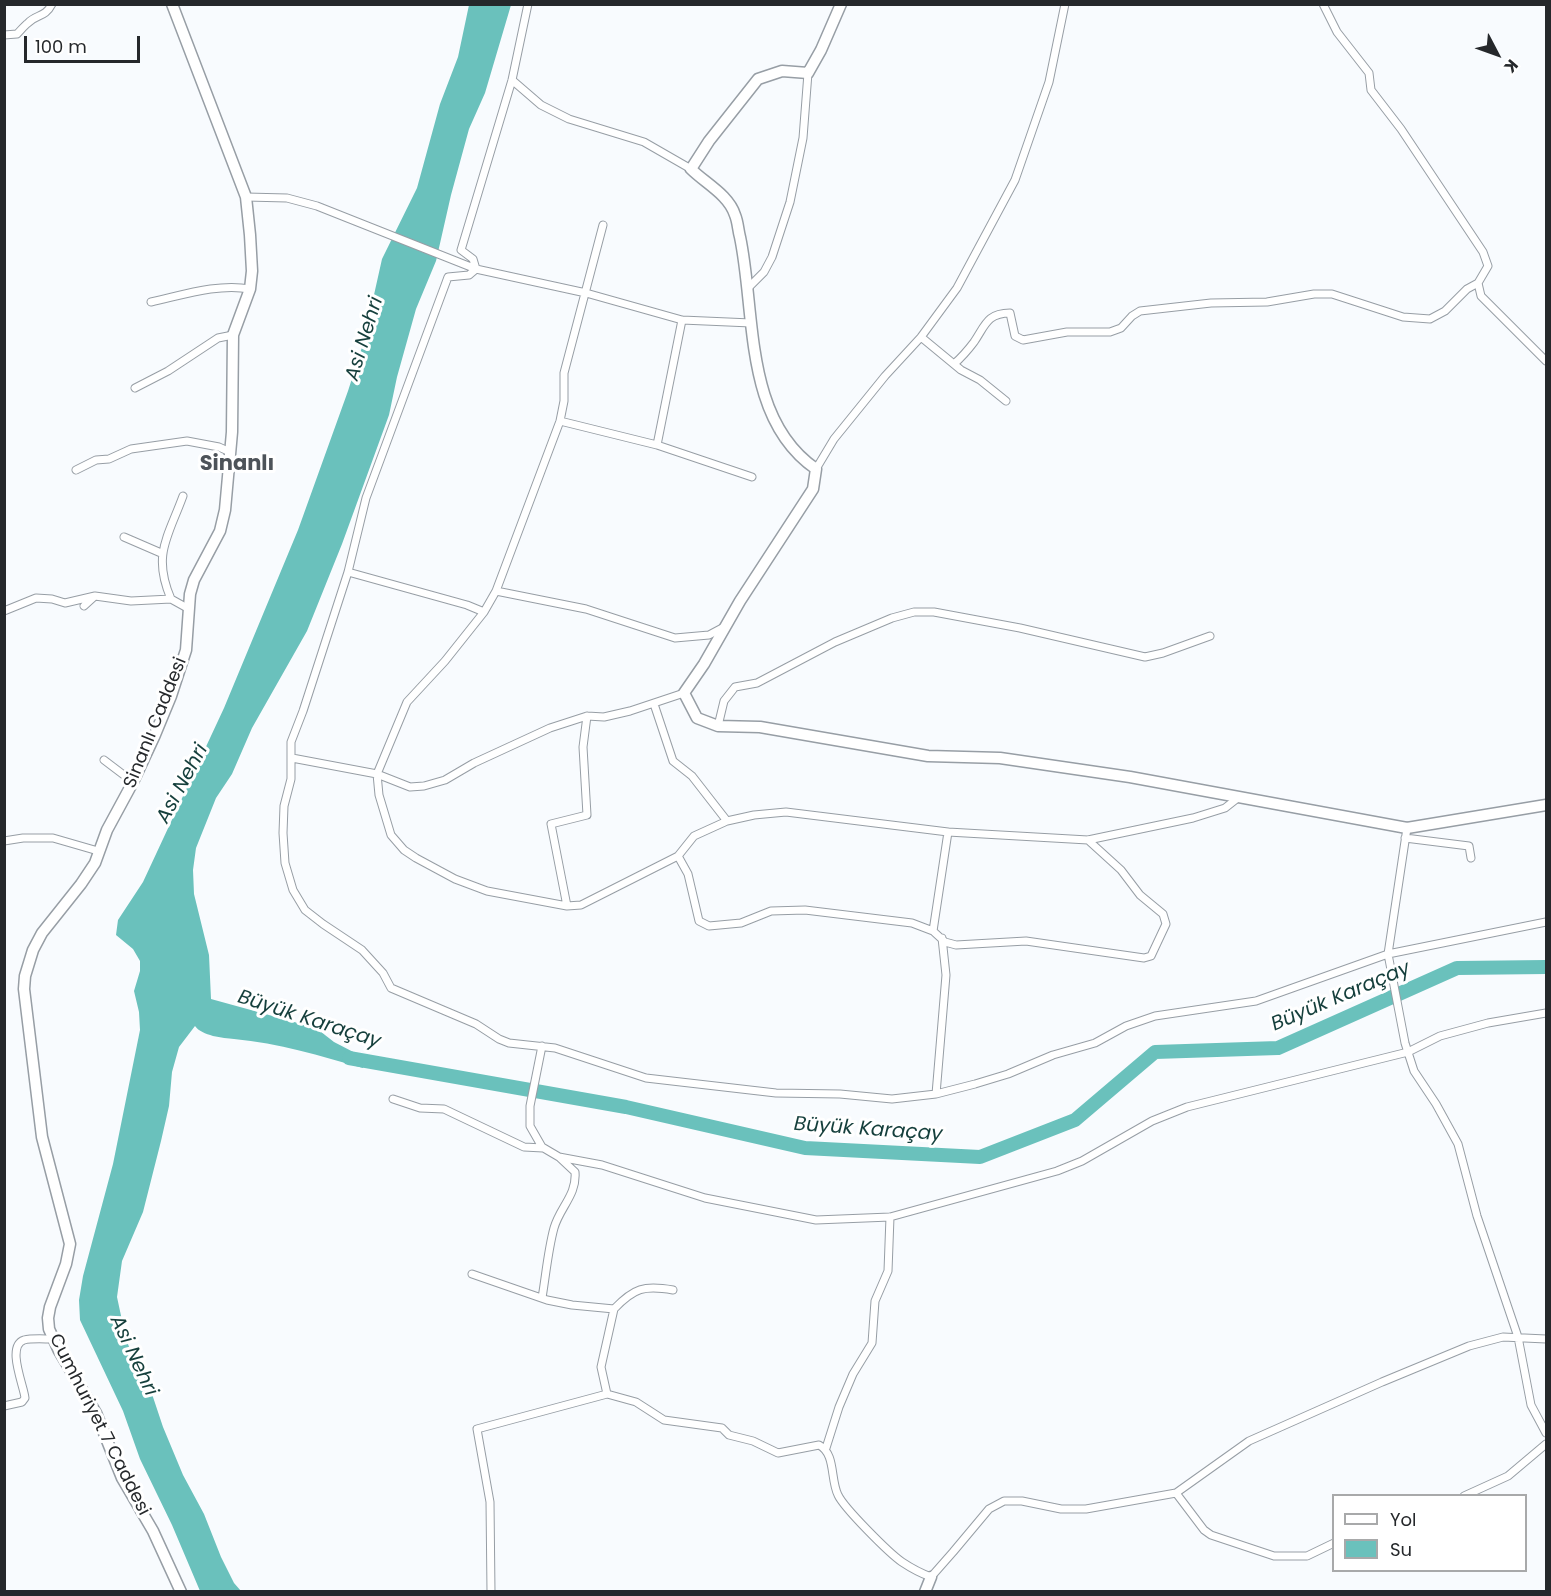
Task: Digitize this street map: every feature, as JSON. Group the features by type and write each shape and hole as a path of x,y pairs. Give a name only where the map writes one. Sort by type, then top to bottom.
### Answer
{"street":[{"path":"4,35 17,34 30,20 48,11 52,4"},
{"name":"Sinanlı Caddesi","path":"64,1218 42,1137 24,989 25,976 33,950 42,933 81,885 94,863 134,782 171,696 183,660 189,632 189,609 194,580 223,521 230,452 233,335 250,289 252,271 246,197 172,4"},
{"path":"476,269 474,259 461,250 512,80 528,4"},
{"path":"747,289 764,272 772,257 790,202 802,138 808,73 821,50 841,4"},
{"path":"292,758 377,774 410,787 424,786 445,780 474,763 550,728 587,716 604,717 654,704 684,693 813,489 816,469 834,439 885,376 921,337 957,288 1015,180 1049,82 1065,4"},
{"path":"954,364 965,354 985,322 999,314 1010,314 1015,336 1023,340 1067,332 1110,332 1121,328 1140,311 1211,303 1267,302 1314,294 1332,294 1403,317 1430,319 1445,311 1467,289 1478,283 1488,266 1483,252 1401,129 1371,90 1369,73 1337,32 1323,4"},
{"path":"691,169 709,141 758,79 782,71 808,73"},
{"path":"512,80 541,105 569,119 644,142 691,169 703,182 723,197 735,215 745,260 751,323 759,372 770,412 787,442 816,469"},
{"path":"246,197 287,198 307,203 476,269 586,293 682,320 751,323"},
{"path":"603,225 564,373 564,401 560,421 495,591 484,612 445,661 407,702 377,774 378,795 392,835 404,850 455,879 487,891 567,906 581,905 678,856 694,836 727,821 754,815 786,812 948,832 1088,840 1193,818 1225,808 1241,796"},
{"path":"476,269 469,275 448,277 366,498 348,572 291,742 291,779 284,806 283,833 285,863 293,890 305,910 362,950 383,973 392,988 476,1024 509,1043 555,1048 646,1078 776,1093 840,1094 875,1099 912,1098 975,1084 1053,1055 1095,1043 1126,1026 1155,1016 1256,1001 1388,954 1546,922"},
{"path":"1478,283 1481,296 1546,361"},
{"path":"151,302 215,289 250,289"},
{"path":"657,445 682,320"},
{"path":"135,388 168,371 218,338 233,335"},
{"path":"921,337 1006,401"},
{"path":"560,421 657,445 752,477"},
{"path":"76,470 96,460 109,459 131,449 188,441 219,447 230,452"},
{"path":"171,599 164,582 161,553 183,496"},
{"path":"124,537 161,553"},
{"path":"348,572 484,612"},
{"path":"495,591 586,609 675,638 709,635 725,626"},
{"path":"4,611 36,598 65,603 94,596 130,601 171,599 189,609"},
{"path":"84,606 94,596"},
{"path":"718,726 724,701 735,687 757,683 835,642 892,618 914,612 934,612 1020,628 1145,657 1210,636"},
{"path":"684,693 698,718 718,726 760,727 928,756 1000,758 1241,796 1469,846 1471,858"},
{"path":"654,704 673,761 692,776 727,821"},
{"path":"567,906 551,825 587,815 583,747 587,716"},
{"path":"104,759 134,782"},
{"path":"1406,833 1546,805"},
{"path":"933,931 948,832"},
{"path":"1406,833 1388,954 1405,1043 1414,1071 1458,1144 1477,1216 1518,1337 1531,1405 1546,1433"},
{"path":"4,842 23,838 53,838 98,851"},
{"path":"678,856 688,874 699,921 709,926 741,923 771,911 805,910 912,924 933,931 956,945 1026,941 1144,958 1151,956 1166,924 1163,914 1140,895 1121,870 1088,840"},
{"path":"936,1094 946,975 942,938"},
{"path":"559,1157 602,1165 705,1198 816,1220 890,1217 1057,1171 1082,1161 1152,1121 1187,1107 1408,1052 1440,1036 1488,1023 1546,1013"},
{"path":"542,1046 530,1106 530,1126 543,1148"},
{"path":"393,1099 420,1108 444,1109 524,1147 543,1148 559,1157 575,1172 576,1182 572,1197 559,1215 554,1230 542,1298"},
{"path":"890,1217 888,1271 875,1301 872,1342 849,1385 826,1448 831,1461 832,1480 844,1505 901,1561 918,1572 931,1576"},
{"name":"Cumhuriyet 7 Caddesi","path":"64,1218 70,1244 69,1254 48,1318 52,1339 96,1413 122,1478 153,1531 181,1592"},
{"path":"472,1274 542,1298 572,1305 614,1309"},
{"path":"607,1394 601,1367 614,1309 641,1288 654,1287 673,1290"},
{"path":"925,1592 931,1576 989,1509 1004,1500 1022,1501 1061,1509 1086,1509 1176,1493 1249,1441 1382,1382 1469,1346 1503,1337 1546,1339"},
{"path":"4,1406 22,1402 25,1398 16,1357 19,1344 23,1340 52,1339"},
{"path":"491,1592 490,1502 477,1429 607,1394 636,1402 664,1420 722,1428 729,1435 759,1444 778,1454 819,1445 826,1448"},
{"path":"1468,1494 1508,1476 1546,1444"},
{"path":"1176,1493 1204,1530 1211,1535 1274,1556 1307,1556 1332,1545"}],"water":[{"name":"Asi Nehri","path":"469,5 511,5 485,93 469,129 436,261 416,309 389,415 342,544 307,631 252,728 232,774 216,798 196,848 193,870 194,894 209,955 211,999 316,1028 334,1042 363,1057 365,1063 363,1068 283,1047 213,1036 202,1032 195,1026 179,1047 172,1072 169,1106 143,1212 122,1261 117,1297 126,1339 135,1362 146,1376 163,1427 183,1475 204,1514 234,1583 241,1591 200,1591 172,1525 140,1459 123,1411 80,1320 79,1300 83,1276 113,1164 140,1030 134,991 140,971 140,961 133,949 116,935 118,920 143,882 224,708 298,530 363,344 382,259 417,188 440,104 458,57"}],"waterway":[{"name":"Büyük Karaçay","path":"349,1058 626,1107 805,1148 980,1157 1075,1120 1155,1052 1278,1048 1457,968 1546,967"}],"district":[{"name":"Sinanlı","path":"237,465"}]}
